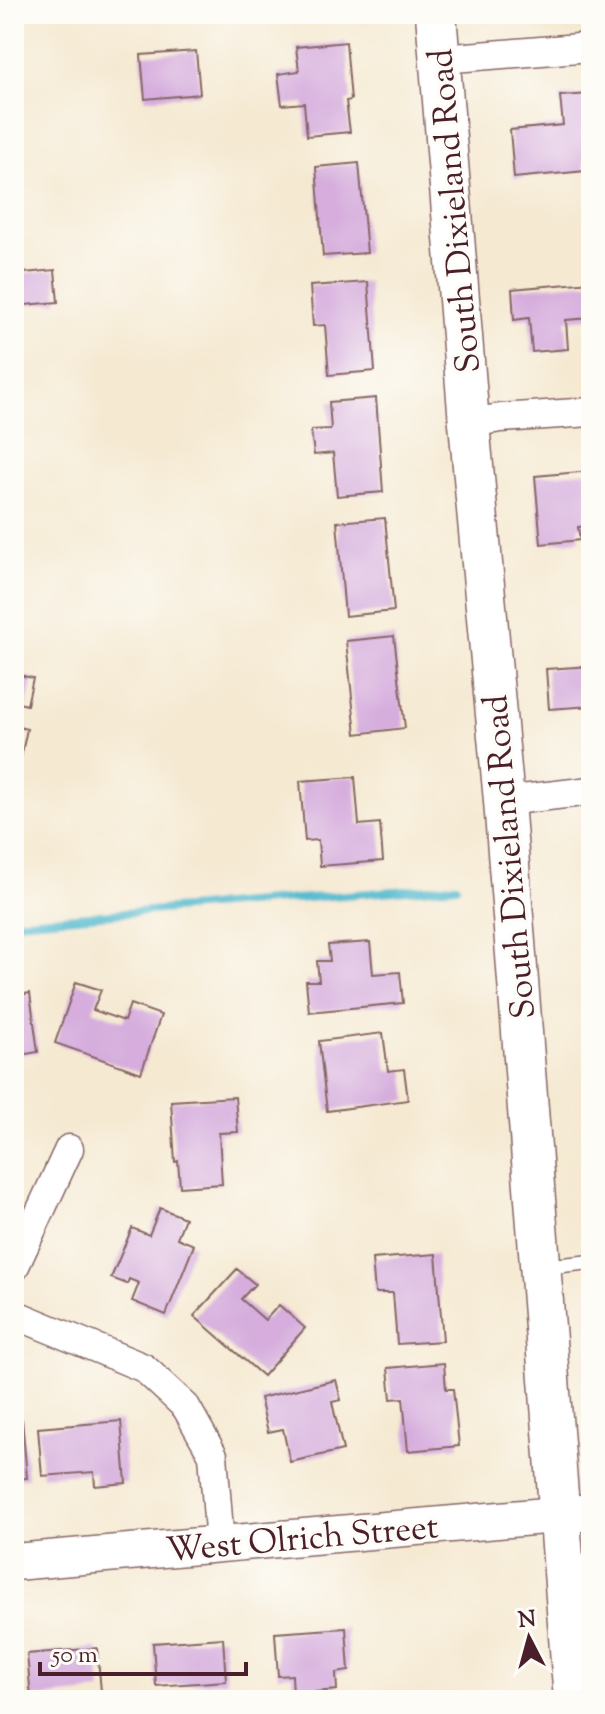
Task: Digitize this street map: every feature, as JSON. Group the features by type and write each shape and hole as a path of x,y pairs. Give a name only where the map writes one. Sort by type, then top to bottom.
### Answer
{"main road":[{"name":"South Dixieland Road","path":"436,14 504,801 540,1267 574,1513 574,1700"}],"street":[{"path":"441,59 591,47"},
{"path":"469,423 591,412"},
{"path":"504,801 591,791"},
{"path":"14,1268 69,1149"},
{"path":"14,1314 144,1368 186,1407 213,1455 220,1544"},
{"name":"West Olrich Street","path":"14,1562 574,1513"}],"lane":[{"path":"540,1267 591,1262"}],"building":[{"path":"294,14 346,14 346,17 295,21"},
{"path":"346,42 351,100 346,101 350,132 307,136 304,103 282,105 278,74 299,71 296,47"},
{"path":"196,51 200,94 145,99 141,55"},
{"path":"591,94 591,160 584,161 585,171 514,178 510,130 563,125 560,96"},
{"path":"359,163 367,253 323,256 316,167"},
{"path":"55,270 58,302 14,306 14,274"},
{"path":"368,282 375,371 329,375 325,325 313,326 310,286"},
{"path":"591,282 591,318 566,320 568,349 532,352 529,318 514,320 512,289"},
{"path":"376,398 383,492 337,496 333,453 314,455 311,430 331,429 329,402"},
{"path":"591,471 591,526 578,527 580,540 541,544 535,476"},
{"path":"385,518 394,611 345,616 337,522"},
{"path":"394,636 405,728 356,734 346,641"},
{"path":"591,666 591,706 549,709 546,669"},
{"path":"14,674 33,678 27,705 14,702"},
{"path":"14,726 27,729 20,762 14,761"},
{"path":"355,777 359,825 380,823 383,861 320,866 318,840 305,841 300,781"},
{"path":"370,942 373,974 400,972 403,1003 309,1012 306,981 319,981 317,961 330,961 328,945"},
{"path":"76,982 101,990 93,1010 124,1021 130,1004 161,1015 141,1073 55,1043"},
{"path":"30,993 38,1052 14,1056 14,996"},
{"path":"383,1033 388,1071 404,1069 408,1100 327,1111 319,1041"},
{"path":"235,1097 238,1132 219,1133 222,1184 180,1187 171,1101"},
{"path":"160,1208 185,1218 177,1238 194,1245 166,1315 132,1301 139,1283 129,1279 127,1284 111,1278 132,1228 149,1235"},
{"path":"436,1254 443,1341 397,1344 393,1293 375,1293 372,1259"},
{"path":"237,1269 255,1284 241,1299 265,1320 279,1305 305,1328 263,1376 194,1316"},
{"path":"444,1363 446,1389 453,1389 459,1446 408,1451 403,1398 391,1399 388,1368"},
{"path":"336,1380 341,1400 332,1402 343,1450 290,1462 283,1429 268,1432 260,1398"},
{"path":"22,1419 27,1478 14,1479 14,1420"},
{"path":"121,1421 126,1483 95,1486 94,1472 42,1476 38,1428"},
{"path":"346,1628 349,1671 336,1673 337,1690 293,1694 292,1675 278,1676 275,1633"},
{"path":"223,1638 226,1681 156,1686 153,1643"},
{"path":"97,1648 101,1691 31,1698 27,1654"}],"waterway":[{"path":"14,922 456,886"}]}
